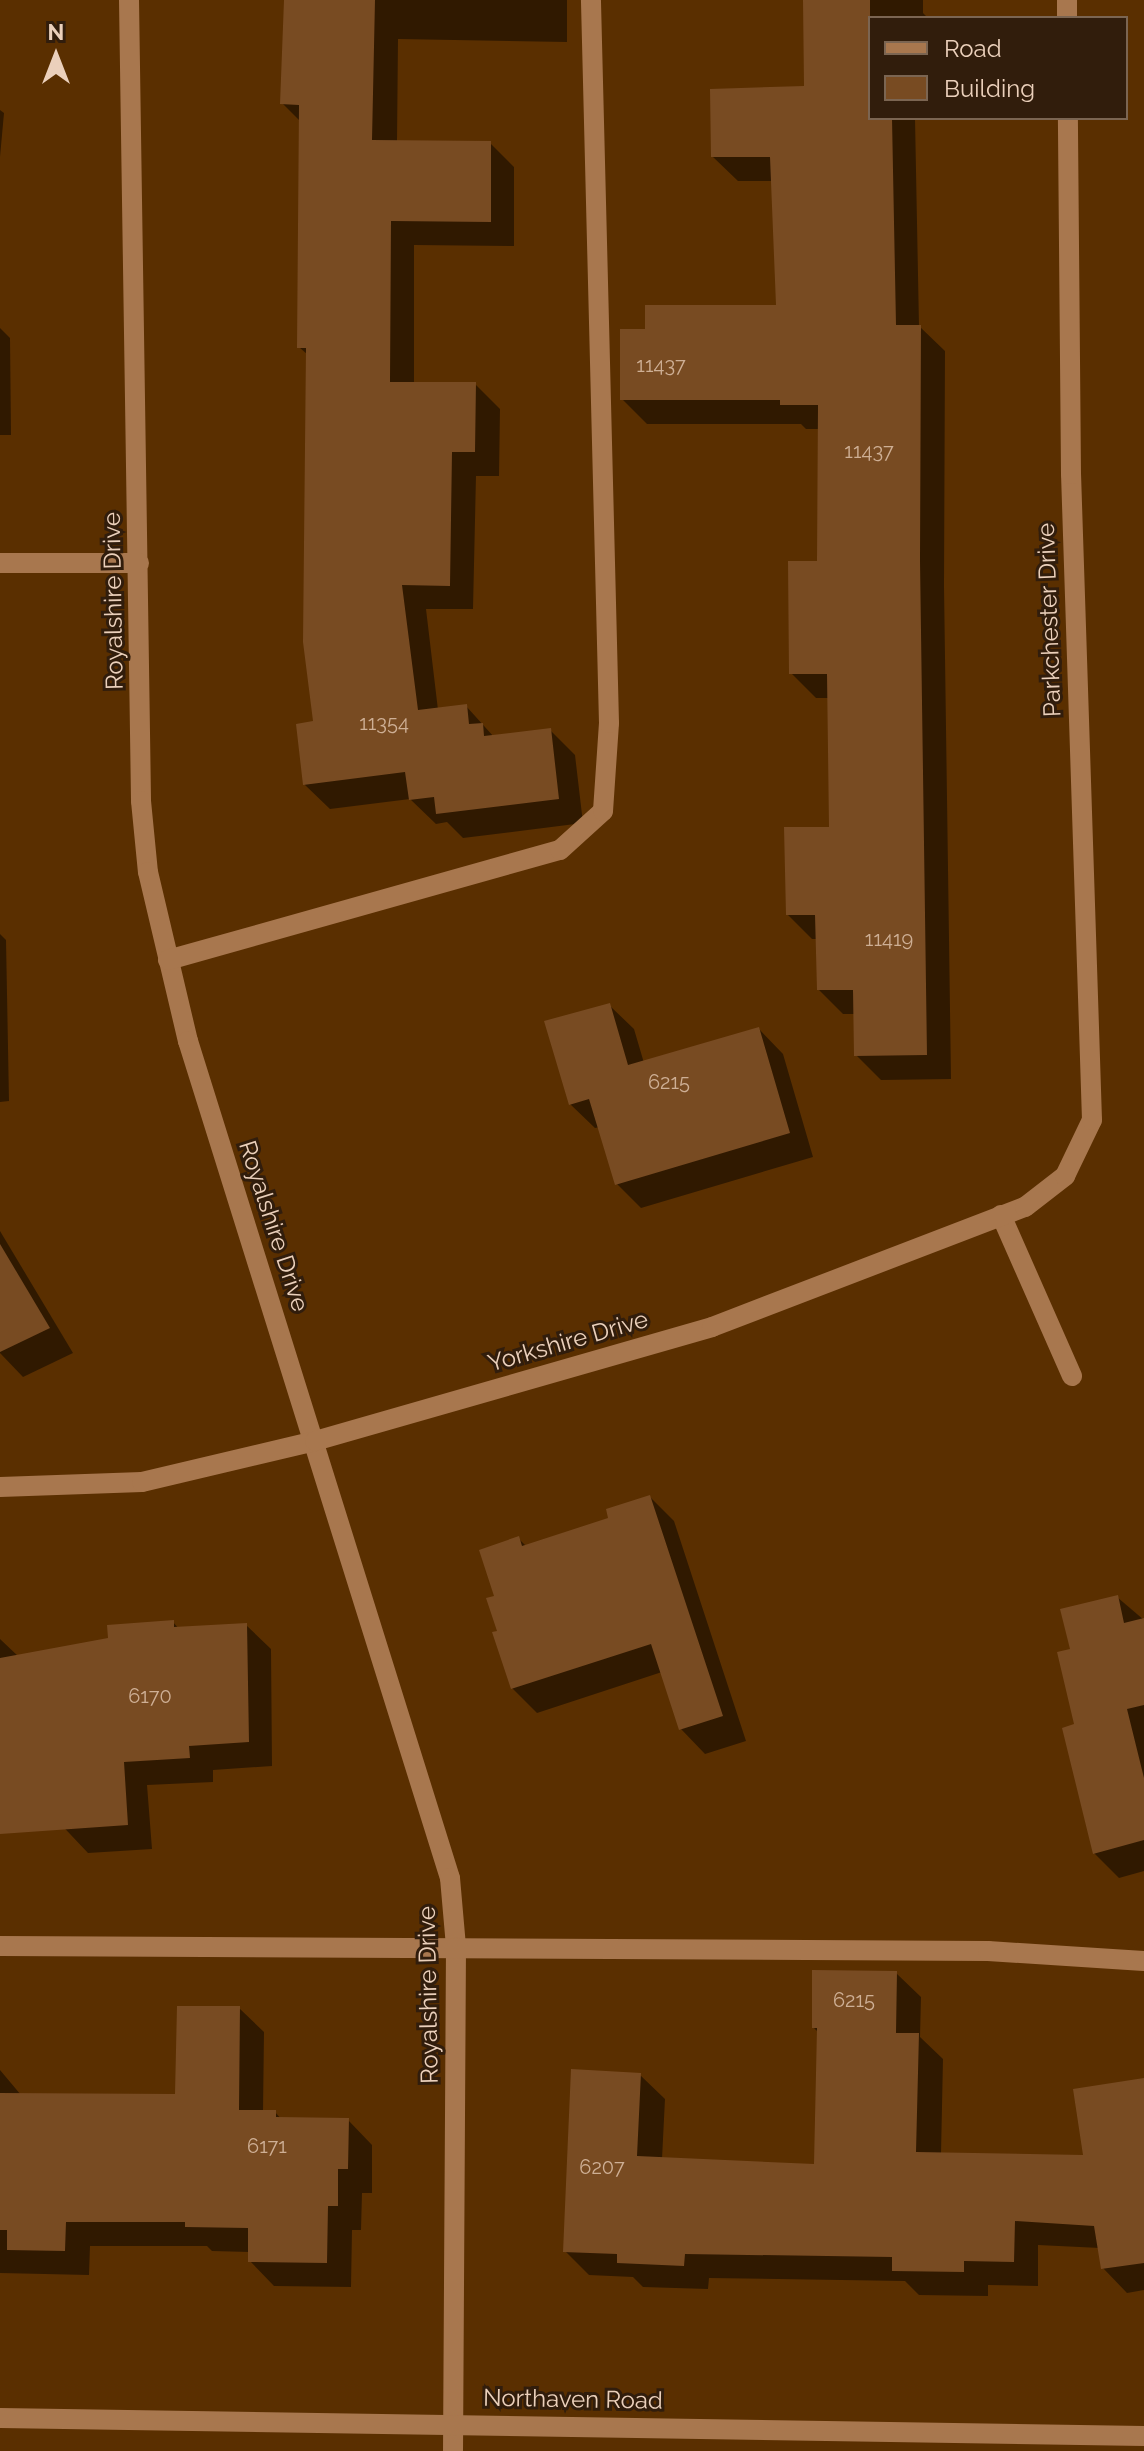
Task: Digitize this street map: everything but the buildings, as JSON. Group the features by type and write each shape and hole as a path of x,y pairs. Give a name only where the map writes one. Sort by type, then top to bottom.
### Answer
{"street":[{"name":"Royalshire Drive","path":"129,0 141,801 148,872 188,1041 450,1878 456,1947 453,2451"},
{"path":"168,960 560,850 603,811 609,723 591,0"},
{"name":"Parkchester Drive","path":"1068,120 1071,474 1092,1120"},
{"path":"0,563 139,563"},
{"name":"Yorkshire Drive","path":"0,1487 142,1482 315,1441 712,1327 1025,1207 1065,1176 1092,1120"},
{"path":"1001,1215 1072,1376"},
{"path":"0,1946 988,1951 1144,1961"},
{"name":"Northaven Road","path":"0,2418 1144,2436"}]}
